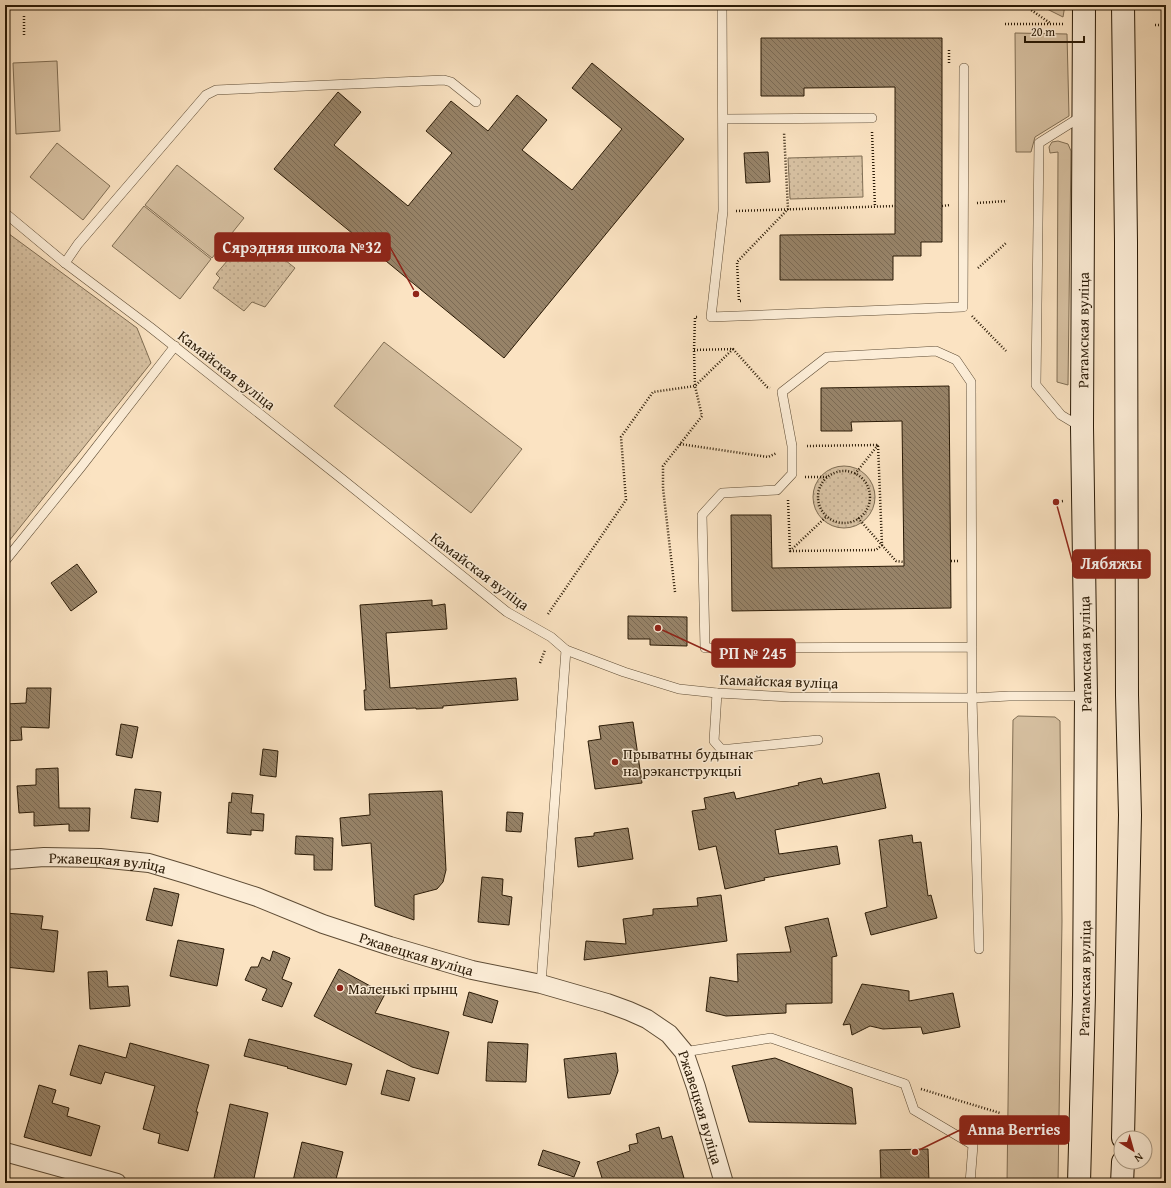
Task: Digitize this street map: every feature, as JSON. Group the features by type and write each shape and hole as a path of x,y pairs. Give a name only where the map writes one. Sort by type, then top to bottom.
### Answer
{"main road":[{"name":"Ратамская вуліца","path":"1079,1183 1084,1003 1086,696 1082,427 1084,5"},
{"path":"1123,1130 1130,814 1127,688 1124,5"},
{"path":"1122,1183 1123,1170"}],"street":[{"name":"Ржавецкая вуліца","path":"5,860 44,857 86,858 149,863 190,875 256,898 323,924 390,946 472,970 541,984 608,1003 648,1019 669,1034 684,1052 696,1087 724,1183"},
{"path":"5,1152 117,1183"}],"lane":[{"path":"722,5 724,119 723,211 711,317 963,307 964,68"},
{"path":"65,263 78,244 206,95 216,90 444,80 451,82 476,102"},
{"path":"1082,427 1061,415 1036,385 1040,143 1084,115"},
{"path":"724,119 872,118"},
{"name":"Камайская вуліца","path":"5,213 65,263 175,346 507,612 551,637 566,650 624,672 679,689 717,693 790,698 972,698 1009,696 1086,696"},
{"path":"5,561 81,467 175,346"},
{"path":"972,647 705,648 702,515 722,493 777,490 792,474 792,446 782,392 827,357 936,351 956,360 970,382 972,647 972,698 979,949"},
{"path":"541,984 566,650"},
{"path":"717,693 714,741 722,749 818,740"},
{"path":"684,1052 771,1038 905,1084 914,1110 973,1145 970,1183"}],"path":[{"path":"1005,24 1052,23 1024,5"},
{"path":"24,16 24,35"},
{"path":"1155,25 1164,25 1166,21"},
{"path":"949,50 949,65"},
{"path":"872,118 875,207"},
{"path":"747,300 739,301 737,262 788,209 783,119"},
{"path":"949,205 949,212"},
{"path":"723,211 895,206"},
{"path":"675,592 663,488 663,466 702,416 695,386 695,316 711,317"},
{"path":"694,350 733,349 767,387 782,392"},
{"path":"548,614 626,500 621,437 653,392 695,386 733,349"},
{"path":"680,444 768,458 792,446 878,445"},
{"path":"855,474 878,445"},
{"path":"878,445 882,545"},
{"path":"847,471 855,474 862,479 867,486 869,502 866,510 853,521 845,523 836,522 823,512 819,504 818,496 820,487 824,480 839,472 847,471"},
{"path":"805,478 828,477"},
{"path":"777,490 788,498 790,551"},
{"path":"790,551 827,516"},
{"path":"858,518 896,561 904,562"},
{"path":"790,551 876,550 882,545"},
{"path":"905,1084 1000,1113"}],"shaded area":[{"path":"1039,5 1065,5 1063,17"},
{"path":"1015,33 1067,34 1069,116 1035,137 1031,152 1016,152"},
{"path":"57,61 60,131 16,134 13,63"},
{"path":"1058,141 1068,144 1071,151 1068,385 1057,382 1058,152 1050,153 1049,147 1052,142"},
{"path":"57,143 110,186 83,220 30,177"},
{"path":"862,156 863,197 790,199 788,158"},
{"path":"177,165 244,218 212,258 145,205"},
{"path":"144,206 211,259 180,299 112,246"},
{"path":"5,231 137,328 151,363 5,546"},
{"path":"251,233 295,268 265,307 252,302 244,311 213,288 220,278 216,274"},
{"path":"384,342 522,449 471,513 334,406"},
{"path":"844,466 856,469 866,475 872,485 875,497 872,509 866,519 856,525 844,528 832,525 822,519 816,509 813,497 816,485 822,475 832,469"},
{"path":"1018,716 1055,717 1060,721 1062,921 1058,1183 1007,1183 1013,720"}],"building":[{"path":"761,38 942,38 942,242 921,242 921,256 893,256 893,280 780,280 780,235 895,234 895,87 804,88 804,96 761,96"},
{"path":"592,63 684,139 504,358 274,169 338,92 361,112 334,145 408,206 452,153 426,131 451,101 488,131 517,95 547,120 522,150 572,190 622,129 572,88"},
{"path":"768,152 770,182 746,183 744,153"},
{"path":"949,386 951,608 732,611 731,515 771,515 772,568 904,566 902,421 851,422 852,431 821,431 821,388"},
{"path":"77,564 97,592 71,611 51,583"},
{"path":"432,600 432,606 445,604 447,629 386,633 390,688 516,678 518,700 443,706 443,708 365,710 364,690 366,690 360,605"},
{"path":"628,616 687,617 687,646 650,645 650,639 628,639"},
{"path":"27,688 51,688 49,728 21,727 22,740 5,741 5,704 26,703"},
{"name":"Прыватны будынак на рэканструкцыі","path":"633,722 642,783 595,789 588,741 601,739 599,726"},
{"path":"121,724 138,727 132,758 116,755"},
{"path":"263,749 278,751 276,777 260,775"},
{"path":"58,768 59,808 90,808 89,831 69,831 69,824 34,826 34,812 19,813 17,786 36,785 36,769"},
{"path":"879,773 886,808 775,830 779,854 837,846 840,864 764,878 765,880 725,889 716,846 699,850 692,811 706,809 704,798 734,792 736,799 799,785 798,783 821,778 823,784"},
{"path":"135,789 161,792 158,822 131,818"},
{"path":"442,791 446,870 443,882 437,889 414,895 414,920 375,906 371,843 342,846 340,818 370,815 369,794"},
{"path":"232,793 253,795 251,813 264,814 263,831 251,830 251,835 227,833 229,802 231,803"},
{"path":"507,812 523,813 521,832 506,831"},
{"path":"628,828 633,859 578,867 575,838 594,836 594,833"},
{"path":"912,835 913,843 921,842 928,896 931,895 937,918 871,935 865,913 887,907 879,840"},
{"path":"296,836 333,838 332,870 314,870 314,855 295,854"},
{"path":"482,877 503,879 502,895 512,897 509,925 478,922"},
{"path":"154,888 179,894 172,926 146,920"},
{"path":"721,895 727,941 584,960 586,941 626,944 623,919 653,915 653,909 698,906 697,898"},
{"path":"5,913 43,916 41,929 58,931 54,972 5,967"},
{"path":"828,918 837,956 832,957 832,1003 786,1004 786,1013 726,1016 706,1011 710,977 738,982 737,954 791,952 785,927"},
{"path":"178,940 224,949 217,986 170,976"},
{"path":"273,951 290,958 282,979 292,983 282,1007 262,1000 267,989 245,980 251,967 258,967 262,957 270,961"},
{"path":"339,969 385,994 375,1013 449,1032 438,1074 412,1067 314,1016"},
{"path":"107,971 108,987 128,986 130,1006 90,1009 88,972"},
{"path":"862,984 909,991 909,1001 953,993 960,1027 923,1034 921,1027 883,1029 870,1026 852,1035 850,1024 843,1025"},
{"path":"469,992 498,1001 492,1023 463,1015"},
{"path":"249,1039 352,1064 346,1085 287,1068 288,1067 244,1056"},
{"path":"488,1042 528,1044 526,1082 486,1081"},
{"path":"130,1043 209,1065 196,1112 198,1112 188,1151 158,1143 160,1134 143,1129 155,1086 105,1072 101,1084 70,1075 79,1045 126,1058"},
{"path":"616,1053 618,1071 610,1094 568,1098 564,1059"},
{"path":"775,1058 852,1088 856,1124 749,1122 732,1066"},
{"path":"387,1070 415,1078 409,1101 381,1094"},
{"path":"39,1085 56,1090 52,1103 69,1108 67,1116 100,1126 91,1156 24,1137"},
{"path":"230,1104 268,1113 253,1183 237,1183 214,1178"},
{"path":"659,1127 662,1139 672,1136 684,1178 666,1183 611,1183 610,1178 603,1181 597,1162 630,1151 629,1145 638,1143 636,1134"},
{"path":"302,1142 343,1152 335,1183 301,1183 293,1181"},
{"path":"928,1149 929,1183 881,1183 880,1150"},
{"path":"543,1150 580,1162 574,1177 538,1165"}],"place":[{"name":"Сярэдняя школа №32","path":"416,294"},
{"name":"Лябяжы","path":"1056,502"},
{"name":"РП № 245","path":"658,628"},
{"name":"Прыватны будынак на рэканструкцыі","path":"615,762"},
{"name":"Маленькі прынц","path":"340,988"},
{"name":"Anna Berries","path":"915,1152"}]}
